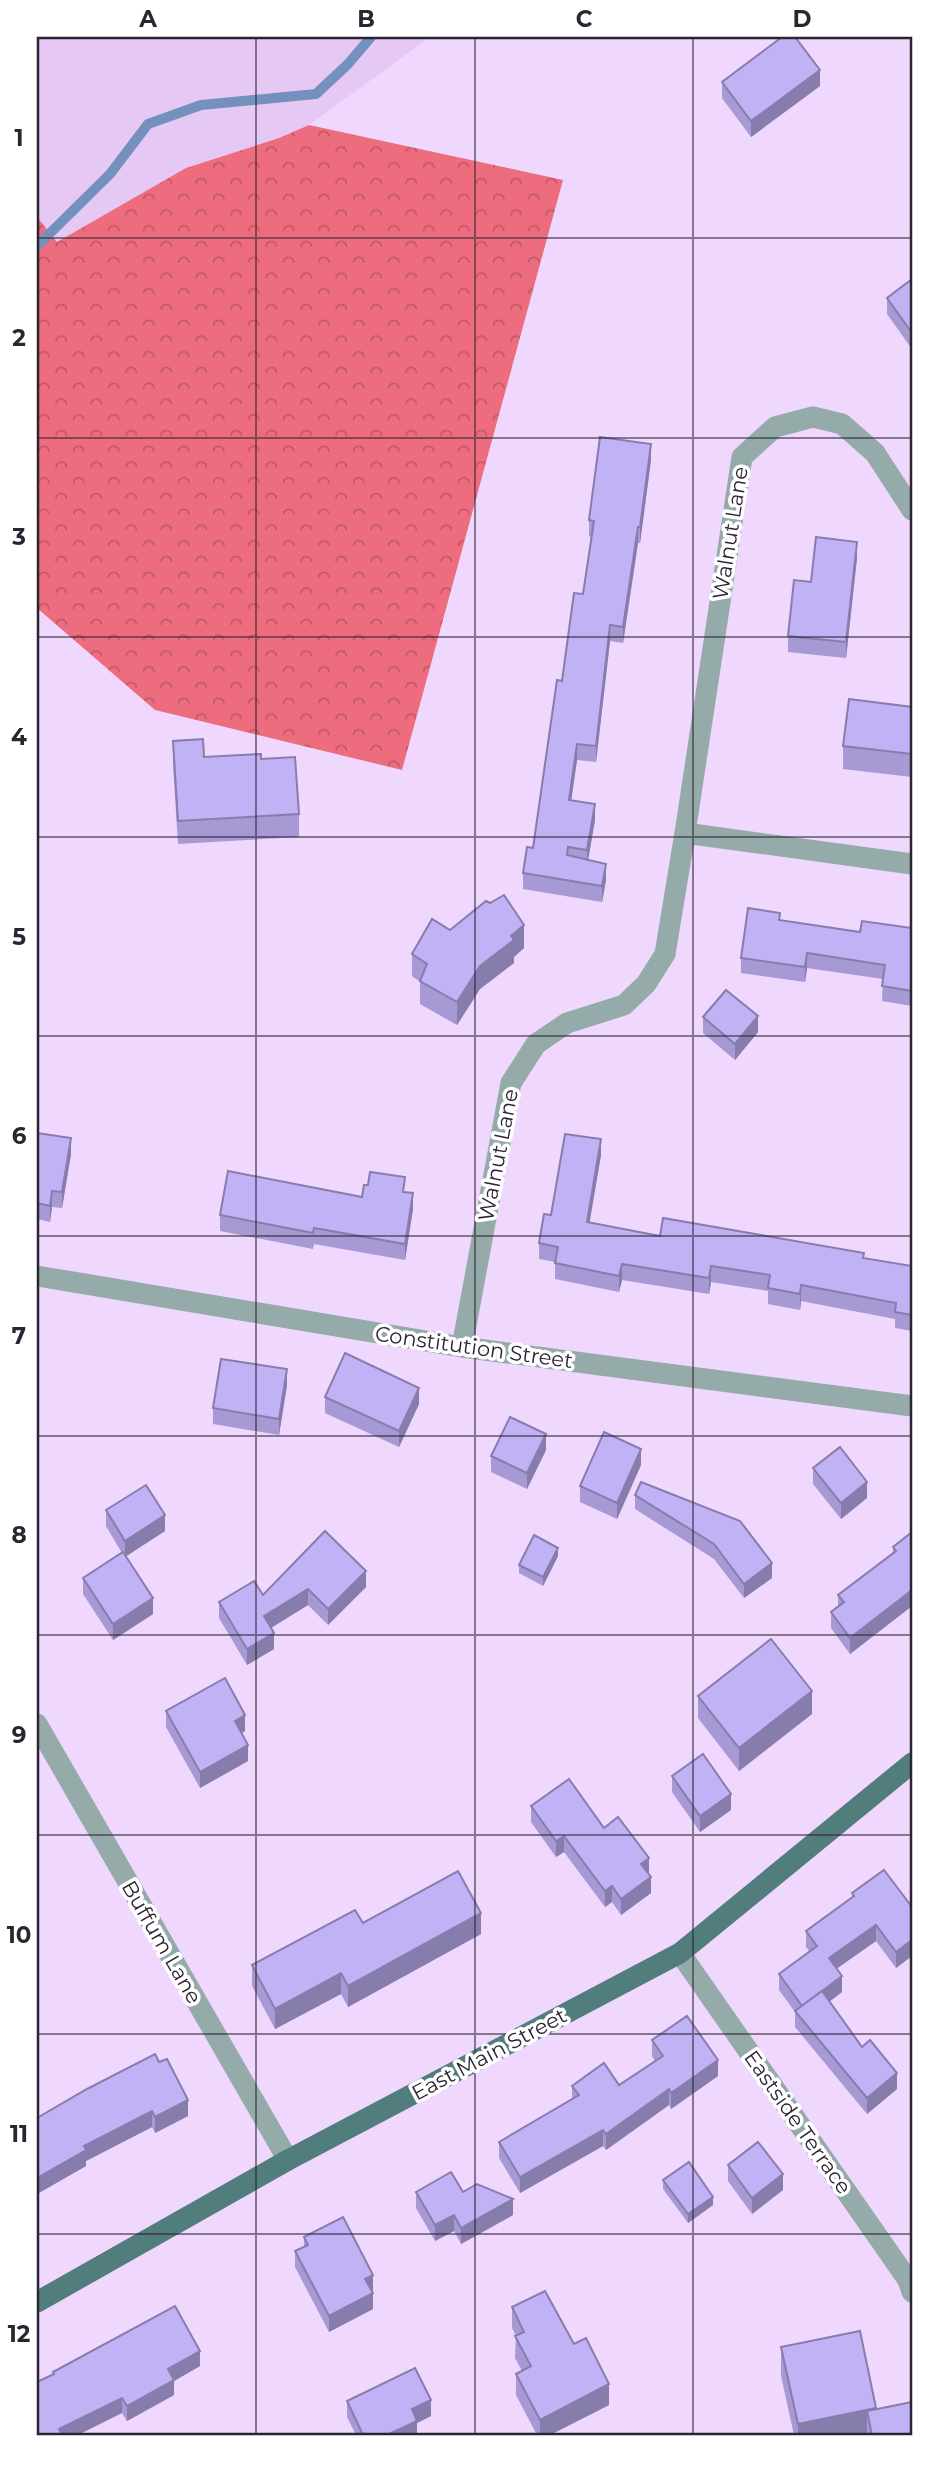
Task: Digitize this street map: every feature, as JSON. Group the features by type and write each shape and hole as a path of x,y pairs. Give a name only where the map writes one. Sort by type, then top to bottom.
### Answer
{"main road":[{"name":"East Main Street","path":"37,2302 288,2160 680,1953 912,1763"}],"street":[{"name":"Walnut Lane","path":"462,1347 511,1083 536,1044 567,1023 624,1005 646,984 665,954 742,457 775,427 813,417 842,424 874,453 912,510"},
{"path":"685,833 912,864"},
{"name":"Constitution Street","path":"37,1276 462,1347 912,1406"},
{"name":"Buffum Lane","path":"37,1724 288,2160"},
{"name":"Eastside Terrace","path":"680,1953 908,2280 912,2292"}],"shaded area":[{"path":"37,37 430,37 309,125 279,138 186,168 57,242 37,217"}],"green space":[{"path":"309,125 563,180 402,770 155,710 37,608 37,217 57,242 186,168 279,138"}],"building":[{"path":"782,37 795,37 820,70 751,121 722,82"},
{"path":"912,279 912,333 887,298"},
{"path":"600,437 651,444 623,627 610,625 596,746 577,744 569,800 595,804 587,850 568,847 567,855 606,864 602,886 523,873 527,847 533,848 557,680 562,681 574,593 583,594 594,521 589,520"},
{"path":"816,537 857,542 846,642 788,636 794,580 811,582"},
{"path":"849,699 912,707 912,754 843,746"},
{"path":"203,739 204,757 261,754 261,759 295,757 299,814 178,821 173,741"},
{"path":"504,895 524,925 511,936 514,940 480,966 457,1002 420,981 427,964 412,954 432,919 450,930 486,901 490,903"},
{"path":"748,908 780,913 779,920 860,932 862,921 912,928 912,991 882,986 885,965 807,953 805,967 741,958"},
{"path":"726,990 758,1016 735,1044 703,1017"},
{"path":"37,1133 71,1138 62,1192 52,1191 50,1206 37,1203"},
{"path":"565,1134 601,1139 587,1222 660,1236 663,1218 864,1253 863,1258 912,1266 912,1315 895,1312 896,1303 801,1285 800,1294 768,1288 770,1275 711,1266 709,1278 622,1264 619,1276 555,1263 558,1247 539,1243 544,1214 551,1215"},
{"path":"228,1171 362,1197 370,1172 405,1177 403,1192 413,1193 405,1244 314,1228 313,1233 220,1215"},
{"path":"345,1353 419,1388 399,1431 325,1397"},
{"path":"221,1359 287,1369 279,1419 213,1408"},
{"path":"510,1417 546,1434 527,1473 491,1456"},
{"path":"604,1432 641,1449 617,1503 580,1486"},
{"path":"840,1447 867,1482 841,1503 813,1468"},
{"path":"641,1482 740,1521 772,1563 744,1584 714,1544 635,1495"},
{"path":"146,1485 165,1515 125,1541 106,1510"},
{"path":"325,1531 366,1571 328,1609 308,1589 264,1616 274,1633 247,1649 219,1602 254,1581 263,1595"},
{"path":"912,1532 912,1590 850,1638 831,1612 844,1602 838,1595 896,1551 893,1547"},
{"path":"534,1535 558,1548 543,1577 519,1565"},
{"path":"123,1552 153,1598 113,1624 83,1578"},
{"path":"771,1639 812,1691 739,1748 698,1696"},
{"path":"225,1678 245,1715 235,1721 248,1745 200,1772 166,1711"},
{"path":"703,1754 731,1794 700,1816 672,1776"},
{"path":"569,1779 604,1828 618,1817 649,1858 641,1864 651,1877 621,1899 612,1886 605,1891 564,1836 556,1841 531,1806"},
{"path":"884,1870 912,1907 912,1940 896,1952 876,1925 829,1958 842,1976 802,2006 779,1974 817,1946 806,1931"},
{"path":"458,1871 481,1913 348,1986 341,1973 275,2009 252,1965 355,1910 363,1923"},
{"path":"822,1991 862,2047 870,2040 897,2073 867,2098 795,2011"},
{"path":"687,2016 718,2060 671,2093 669,2089 606,2134 603,2130 520,2177 499,2142 579,2095 572,2086 604,2063 619,2085 663,2056 652,2040"},
{"path":"155,2054 159,2062 167,2059 188,2100 155,2117 152,2111 84,2146 86,2150 37,2178 37,2118"},
{"path":"758,2142 783,2174 752,2198 728,2165"},
{"path":"689,2162 713,2197 688,2214 663,2180"},
{"path":"451,2172 463,2192 477,2184 513,2199 461,2228 454,2215 435,2225 416,2192"},
{"path":"343,2217 373,2275 365,2279 373,2293 329,2316 295,2251 308,2245 304,2237"},
{"path":"545,2291 574,2344 586,2338 609,2384 540,2420 516,2374 531,2366 515,2336 524,2332 512,2307"},
{"path":"175,2306 200,2351 168,2369 174,2380 127,2406 122,2398 59,2429 62,2435 37,2435 37,2382"},
{"path":"860,2331 876,2408 798,2424 781,2347"},
{"path":"415,2368 431,2400 412,2409 417,2421 387,2435 363,2435 347,2401"},
{"path":"912,2402 912,2435 872,2435 867,2411"}],"waterway":[{"path":"37,246 110,174 148,124 201,105 316,94 348,64 371,37"}]}
